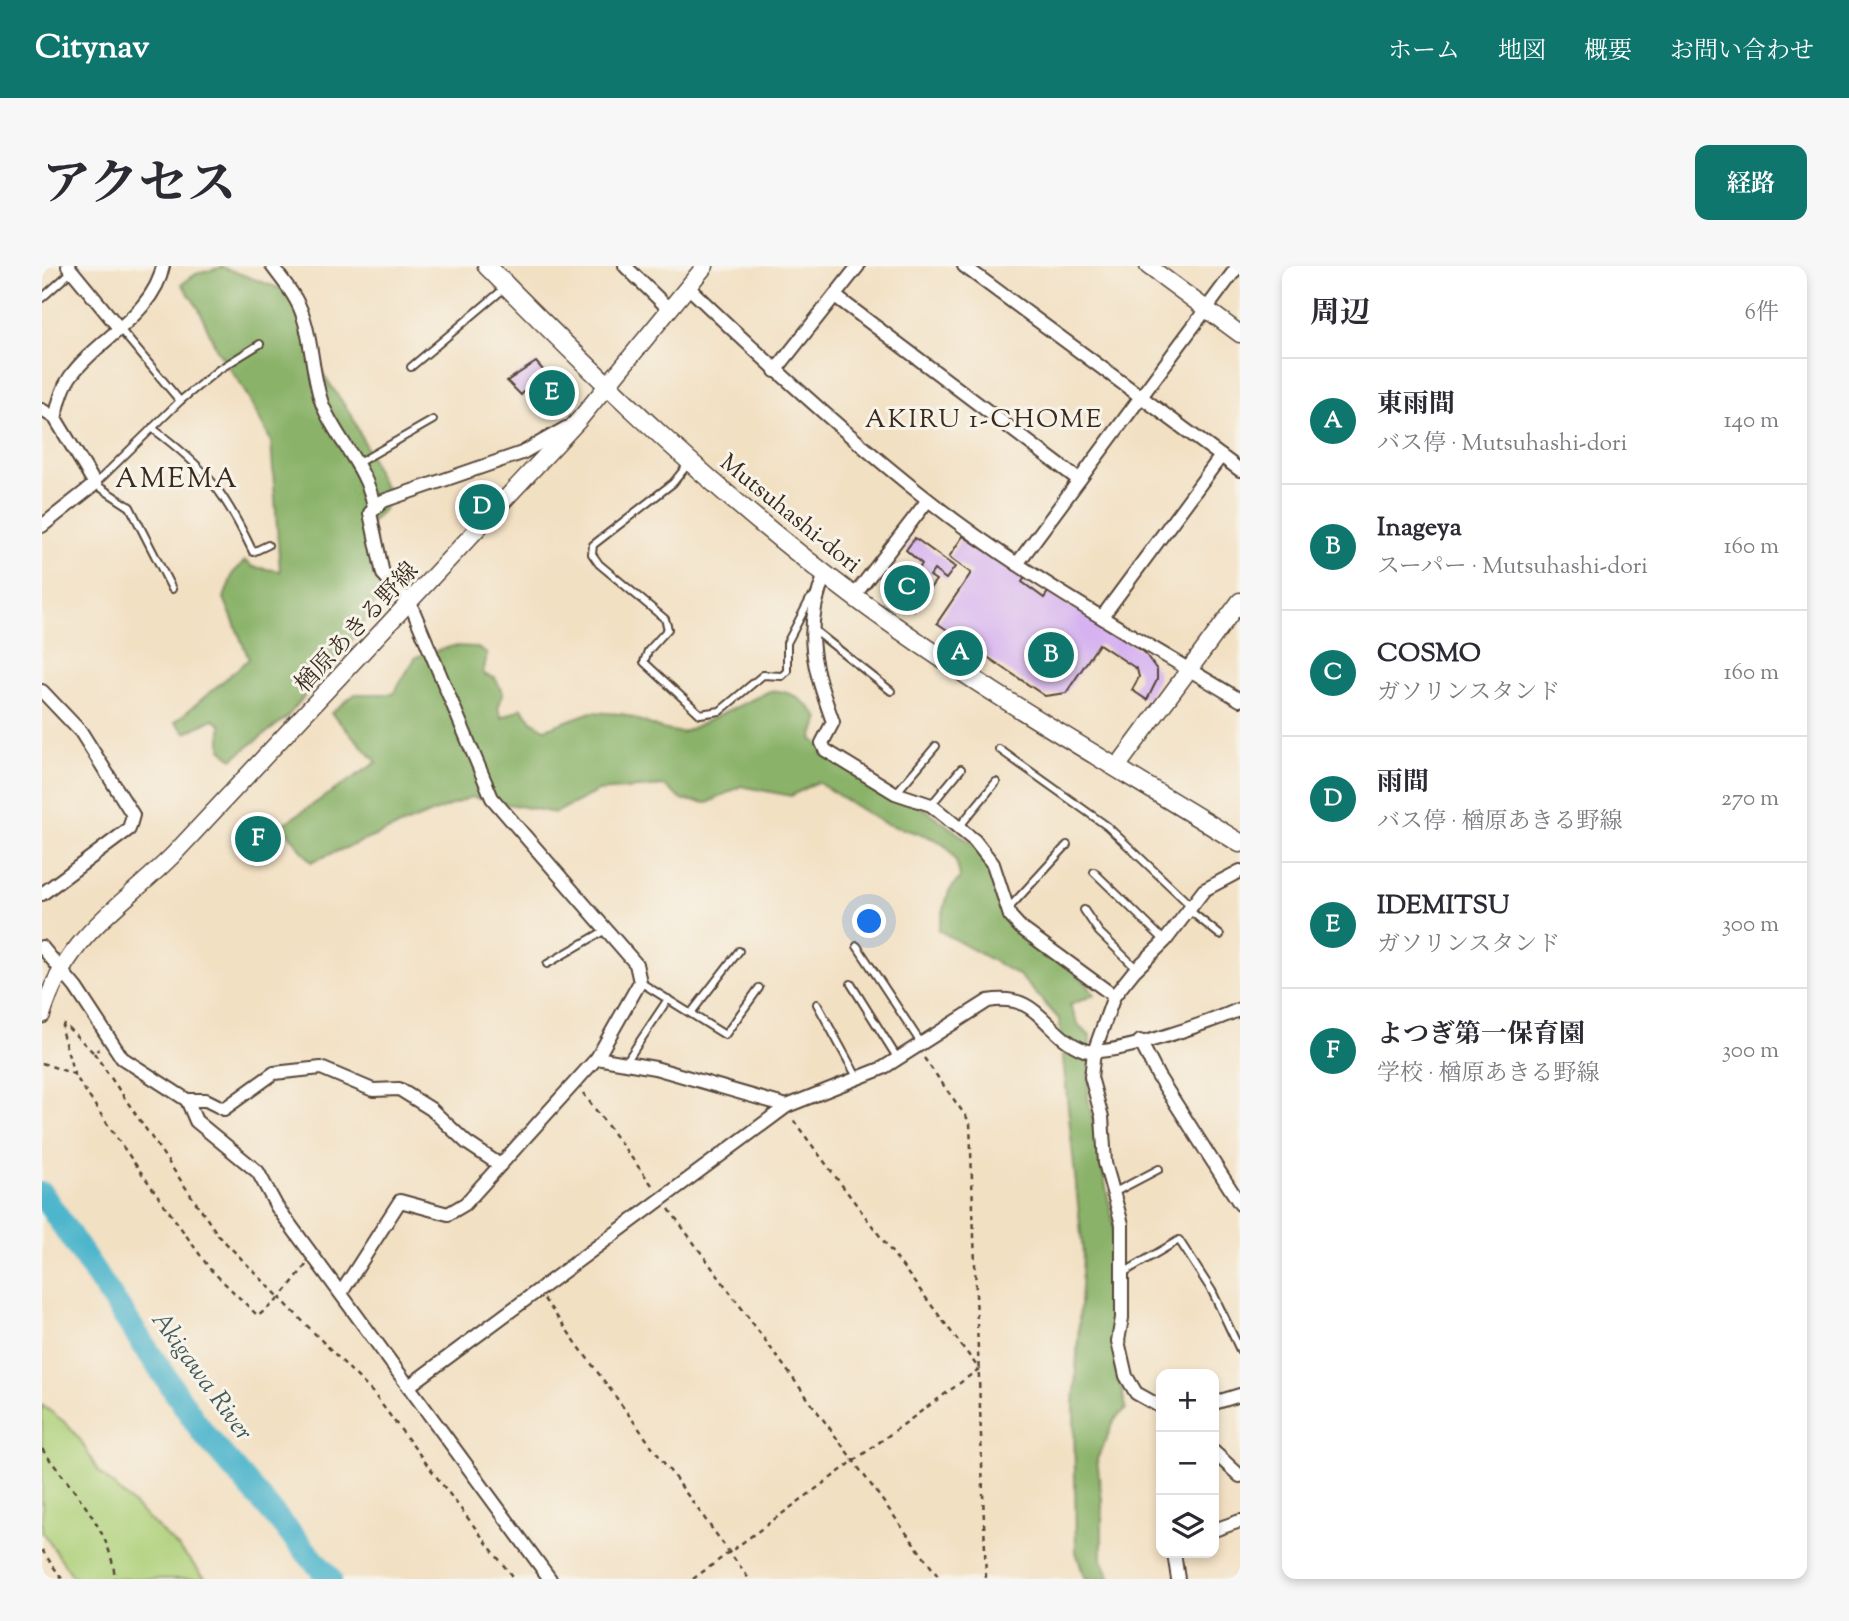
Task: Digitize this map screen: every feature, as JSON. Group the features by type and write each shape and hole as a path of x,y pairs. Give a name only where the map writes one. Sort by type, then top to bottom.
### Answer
{"main road":[{"name":"Mutsuhashi-dori","path":"487,266 691,461 825,574 972,679 1240,843"},
{"name":"楢原あきる野線","path":"43,1010 61,968 85,934 137,892 410,603 578,421 705,266"},
{"path":"1148,266 1240,334"},
{"path":"1117,767 1240,601"}],"street":[{"path":"55,418 68,380 146,300 161,276 163,266"},
{"path":"272,266 295,297 304,317 323,404 341,442 358,463 370,487 374,507"},
{"path":"625,266 670,310"},
{"path":"775,370 858,266"},
{"path":"964,266 1240,470"},
{"path":"1017,564 1238,266"},
{"path":"70,269 119,328"},
{"path":"688,287 775,370 928,500 1017,564 1240,700"},
{"path":"835,296 1079,480"},
{"path":"42,410 55,418 95,484 42,526"},
{"path":"341,1293 400,1201 448,1214 456,1211 500,1166 597,1058 639,982 636,964 604,931 492,799 410,603 383,574 370,513 374,507 522,453 578,421"},
{"path":"1102,617 1221,456"},
{"path":"854,596 928,500"},
{"path":"825,574 816,595 812,628 812,659 833,722 822,743 825,750 895,793 931,805 959,827 993,864 1008,909 1021,928 1114,996"},
{"path":"42,691 80,732 133,815 129,829 42,894"},
{"path":"1156,1404 1136,1393 1126,1376 1118,1341 1123,1273 1122,1224 1105,1163 1102,1117 1091,1077 1094,1052 1114,996 1136,968 1165,941 1188,907 1204,890 1240,871"},
{"path":"42,947 61,968 122,1058 187,1100 206,1100 224,1109 274,1073 321,1068 373,1090 399,1089 431,1109 467,1143 500,1166"},
{"path":"409,1386 787,1106 898,1059 971,1009 988,1001 1008,998 1026,1004 1071,1042 1094,1052 1211,1023 1240,1009"},
{"path":"1140,1041 1158,1076 1240,1204"},
{"path":"597,1058 722,1086 787,1106"},
{"path":"187,1100 196,1121 258,1171 277,1207 550,1579"},
{"path":"1219,1401 1240,1395"},
{"path":"1219,1457 1240,1476"},
{"path":"1219,1528 1240,1521"},
{"path":"1175,1558 1178,1579"}],"lane":[{"path":"42,298 70,269"},
{"path":"411,367 507,286"},
{"path":"119,328 180,401"},
{"path":"172,589 130,507 95,484 180,401 218,370 260,344"},
{"path":"358,463 433,420"},
{"path":"152,429 198,464 214,481 253,552 268,545"},
{"path":"691,461 673,482 593,545 592,554 599,564 665,619 668,629 648,651 644,662 700,714 720,711 763,675 782,676 786,671 787,643 810,599 816,595"},
{"path":"812,628 891,691"},
{"path":"895,793 936,746"},
{"path":"999,749 1107,827 1220,935"},
{"path":"931,805 961,769"},
{"path":"959,827 996,782"},
{"path":"1008,909 1067,845"},
{"path":"1094,872 1165,941"},
{"path":"1084,910 1099,932 1136,968"},
{"path":"547,964 604,931"},
{"path":"858,946 918,1045"},
{"path":"691,1013 739,951"},
{"path":"639,982 725,1035 759,988"},
{"path":"851,984 898,1059"},
{"path":"626,1063 668,999"},
{"path":"817,1004 857,1077"},
{"path":"1115,1192 1159,1169"},
{"path":"1123,1273 1180,1240 1212,1291 1240,1350"}],"path":[{"path":"314,1254 280,1297 258,1316 211,1269 74,1074 61,1029 64,1024 94,1053 218,1235 280,1297 373,1393 514,1579"},
{"path":"94,1053 109,1040"},
{"path":"918,1045 970,1122 986,1579"},
{"path":"42,1063 74,1074"},
{"path":"575,1082 940,1579"},
{"path":"787,1106 792,1120 979,1369"},
{"path":"537,1290 749,1579"},
{"path":"693,1579 979,1369"},
{"path":"42,1449 102,1530 114,1561 116,1579"},
{"path":"42,1550 62,1579"}],"green space":[{"path":"222,267 300,296 323,374 352,416 383,486 388,488 384,509 366,529 370,559 383,591 357,634 286,718 232,759 221,749 221,725 213,719 186,733 175,722 249,659 224,598 233,573 245,561 253,567 280,571 271,441 243,388 217,350 199,309 182,284 196,274"},
{"path":"453,646 476,647 487,654 483,674 495,678 503,693 498,709 502,718 522,708 533,722 545,729 591,712 623,714 662,729 682,733 770,691 791,695 803,702 819,718 812,739 871,786 925,809 985,853 996,893 1015,929 1086,983 1094,995 1070,1005 1079,1026 1090,1036 1088,1097 1113,1222 1114,1355 1126,1409 1115,1419 1097,1459 1102,1501 1102,1560 1111,1579 1085,1579 1076,1552 1074,1406 1083,1254 1059,1019 1020,976 938,930 949,891 960,878 956,862 949,850 930,837 878,820 817,782 791,796 741,786 708,803 682,800 665,786 598,791 555,813 471,797 311,862 282,825 377,762 331,713 355,694 393,694 416,657"},
{"path":"42,1405 67,1424 81,1441 98,1471 181,1550 206,1579 75,1579 42,1532"}],"building":[{"path":"536,362 571,402 556,417 528,388 521,395 507,381"},
{"path":"963,536 1025,577 1022,582 1044,598 1048,592 1144,652 1157,670 1157,680 1147,700 1132,690 1139,677 1137,669 1099,644 1066,693 1045,696 937,623 971,573 949,557"},
{"path":"915,538 955,567 946,579 934,570 930,576 936,580 914,610 898,598 922,564 906,550"}],"waterway":[{"name":"Akigawa River","path":"42,1194 203,1433 330,1579"}],"place":[{"name":"IDEMITSU","path":"552,393"},
{"name":"雨間","path":"482,507"},
{"name":"COSMO","path":"907,588"},
{"name":"東雨間","path":"960,653"},
{"name":"Inageya","path":"1051,655"},
{"name":"よつぎ第一保育園","path":"258,839"}],"district":[{"name":"AKIRU 1-CHOME","path":"984,418"},
{"name":"AMEMA","path":"177,477"}]}
